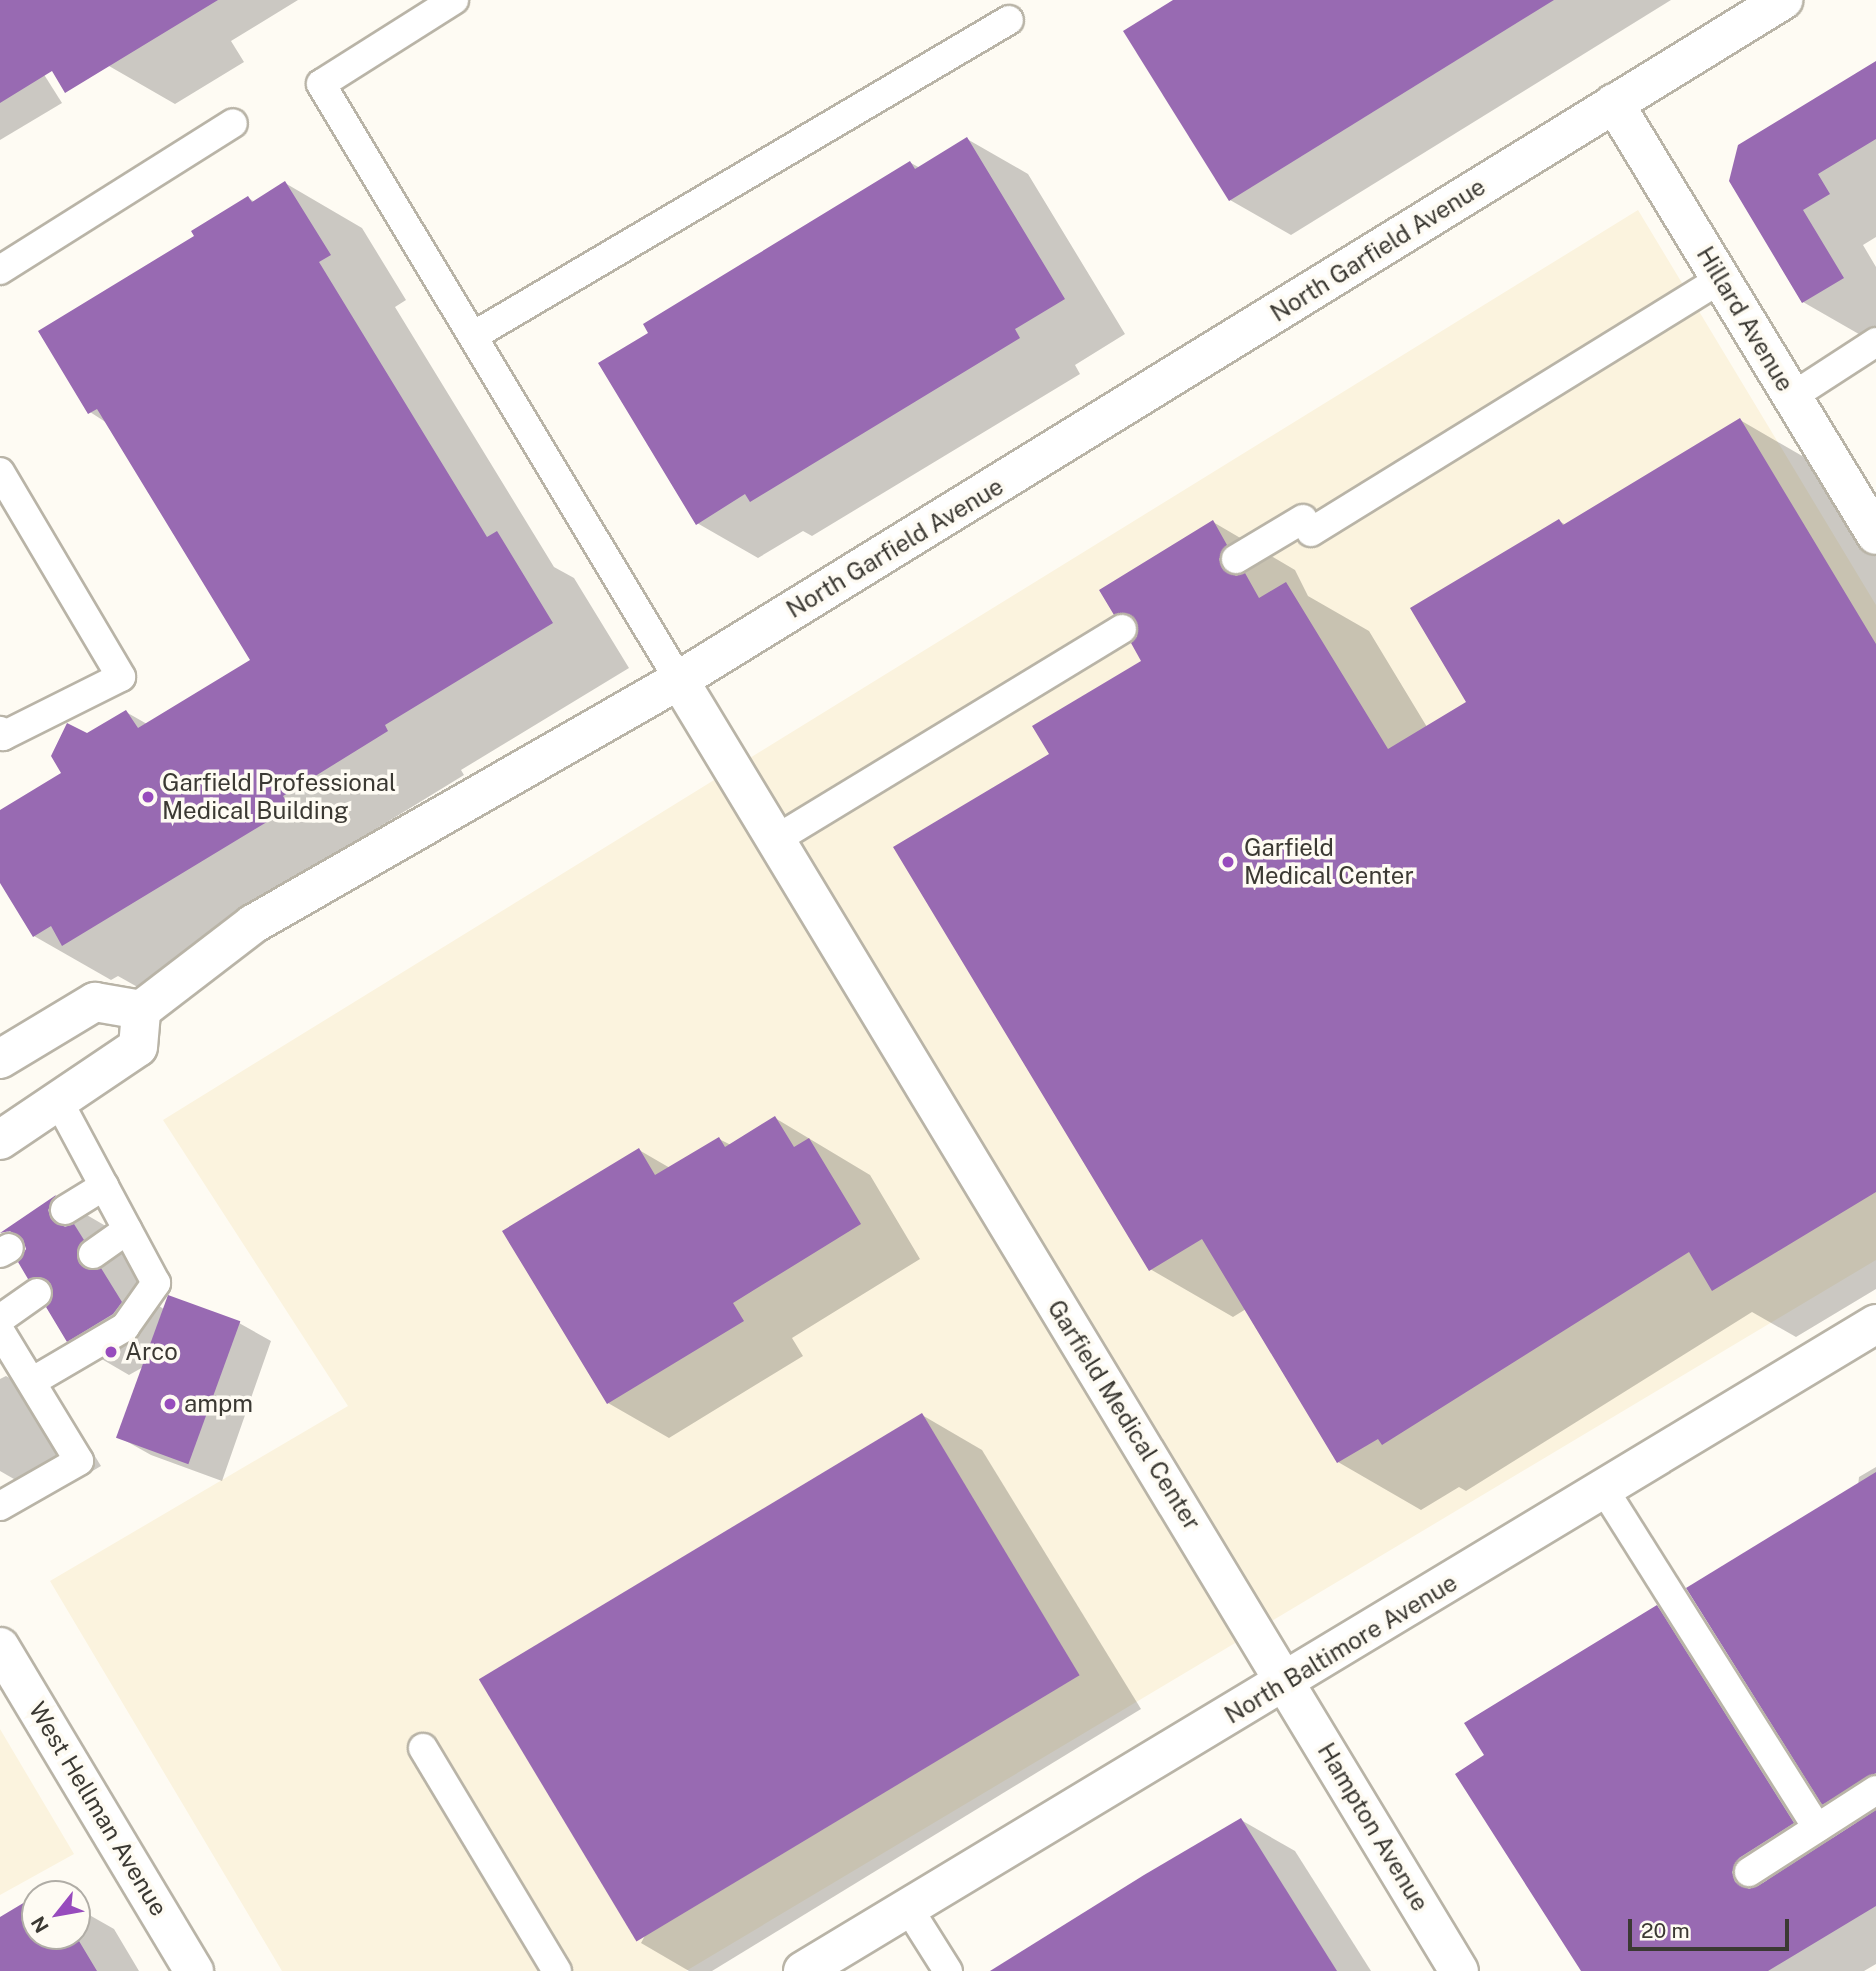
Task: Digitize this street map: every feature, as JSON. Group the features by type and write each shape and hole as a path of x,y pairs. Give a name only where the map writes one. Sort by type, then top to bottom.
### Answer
{"street":[{"name":"North Garfield Avenue","path":"141,1010 253,924 679,680 1783,0"},
{"name":"Hillard Avenue","path":"1614,103 1876,535"},
{"name":"Garfield Medical Center","path":"679,680 1288,1682"},
{"path":"0,1140 138,1047 141,1010 95,1002 4,1047"},
{"name":"North Baltimore Avenue","path":"803,1971 907,1906 1288,1682 1605,1491 1876,1324"},
{"name":"West Hellman Avenue","path":"1,1652 194,1971"},
{"name":"Hampton Avenue","path":"1288,1682 1459,1971"}],"lane":[{"path":"454,0 321,84 679,680"},
{"path":"473,336 1009,20"},
{"path":"0,270 233,122"},
{"path":"1236,559 1307,526 1721,279"},
{"path":"1793,396 1876,342"},
{"path":"0,472 121,677 3,736 0,732"},
{"path":"775,840 1122,629"},
{"path":"33,1381 125,1327 156,1283 59,1102"},
{"path":"65,1210 104,1186"},
{"path":"93,1254 127,1230"},
{"path":"0,1319 37,1293"},
{"path":"0,1331 33,1381 79,1461 1,1502"},
{"path":"1605,1491 1817,1828"},
{"path":"423,1748 557,1971"},
{"path":"1749,1872 1876,1790"},
{"path":"907,1906 948,1971"}],"shaded area":[{"name":"Garfield Medical Center","path":"1638,210 1876,605 1876,1260 686,1971 282,1971 50,1581 348,1406 163,1120"},
{"path":"0,1729 74,1854 27,1880 21,1880 21,1883 0,1895"}],"building":[{"path":"0,0 218,0 65,93 52,71 0,103"},
{"path":"1173,0 1554,0 1229,201 1123,31"},
{"path":"1876,61 1876,139 1818,174 1830,194 1803,210 1844,278 1802,303 1729,181 1738,145"},
{"path":"967,137 1065,299 1015,329 1020,338 750,502 745,494 696,525 598,363 648,333 643,324 910,161 915,169"},
{"path":"285,181 331,255 319,262 487,537 497,531 553,623 385,725 388,731 283,796 290,808 62,946 51,926 33,937 0,883 0,810 61,773 51,756 67,723 87,733 126,710 138,728 250,660 97,409 88,414 38,331 194,236 191,231 248,196 252,202"},
{"name":"Garfield Medical Center","path":"1740,418 1876,644 1876,1192 1712,1291 1689,1252 1382,1445 1378,1439 1337,1463 1202,1239 1149,1271 893,847 1049,754 1032,726 1141,661 1131,643 1137,636 1136,621 1129,614 1114,615 1099,590 1213,520 1227,545 1219,559 1222,568 1236,576 1245,573 1259,598 1286,582 1388,749 1466,702 1410,608 1559,519 1563,525"},
{"path":"775,1116 794,1147 809,1138 861,1224 733,1303 744,1321 607,1404 502,1231 639,1148 655,1175 719,1137 725,1147"},
{"path":"56,1195 48,1210 51,1219 65,1227 74,1224 84,1240 78,1248 79,1263 87,1269 101,1268 122,1302 113,1314 67,1342 46,1307 52,1299 51,1284 43,1278 28,1279 18,1262 26,1249 23,1239 10,1231 0,1233"},
{"name":"ampm","path":"168,1295 240,1321 188,1464 116,1438"},
{"path":"922,1413 1080,1675 636,1942 479,1679"},
{"path":"1876,1472 1876,1773 1822,1805 1686,1588"},
{"path":"1657,1605 1794,1823 1739,1858 1732,1872 1735,1882 1749,1889 1758,1886 1876,1810 1876,1906 1768,1971 1581,1971 1455,1774 1484,1755 1464,1723"},
{"path":"1241,1818 1337,1971 990,1971 1144,1875"},
{"path":"21,1904 21,1950 84,1950 97,1971 0,1971 0,1917"}],"place":[{"name":"Garfield Professional Medical Building","path":"148,797"},
{"name":"Garfield Medical Center","path":"1228,862"},
{"name":"Arco","path":"111,1352"},
{"name":"ampm","path":"170,1404"}]}
